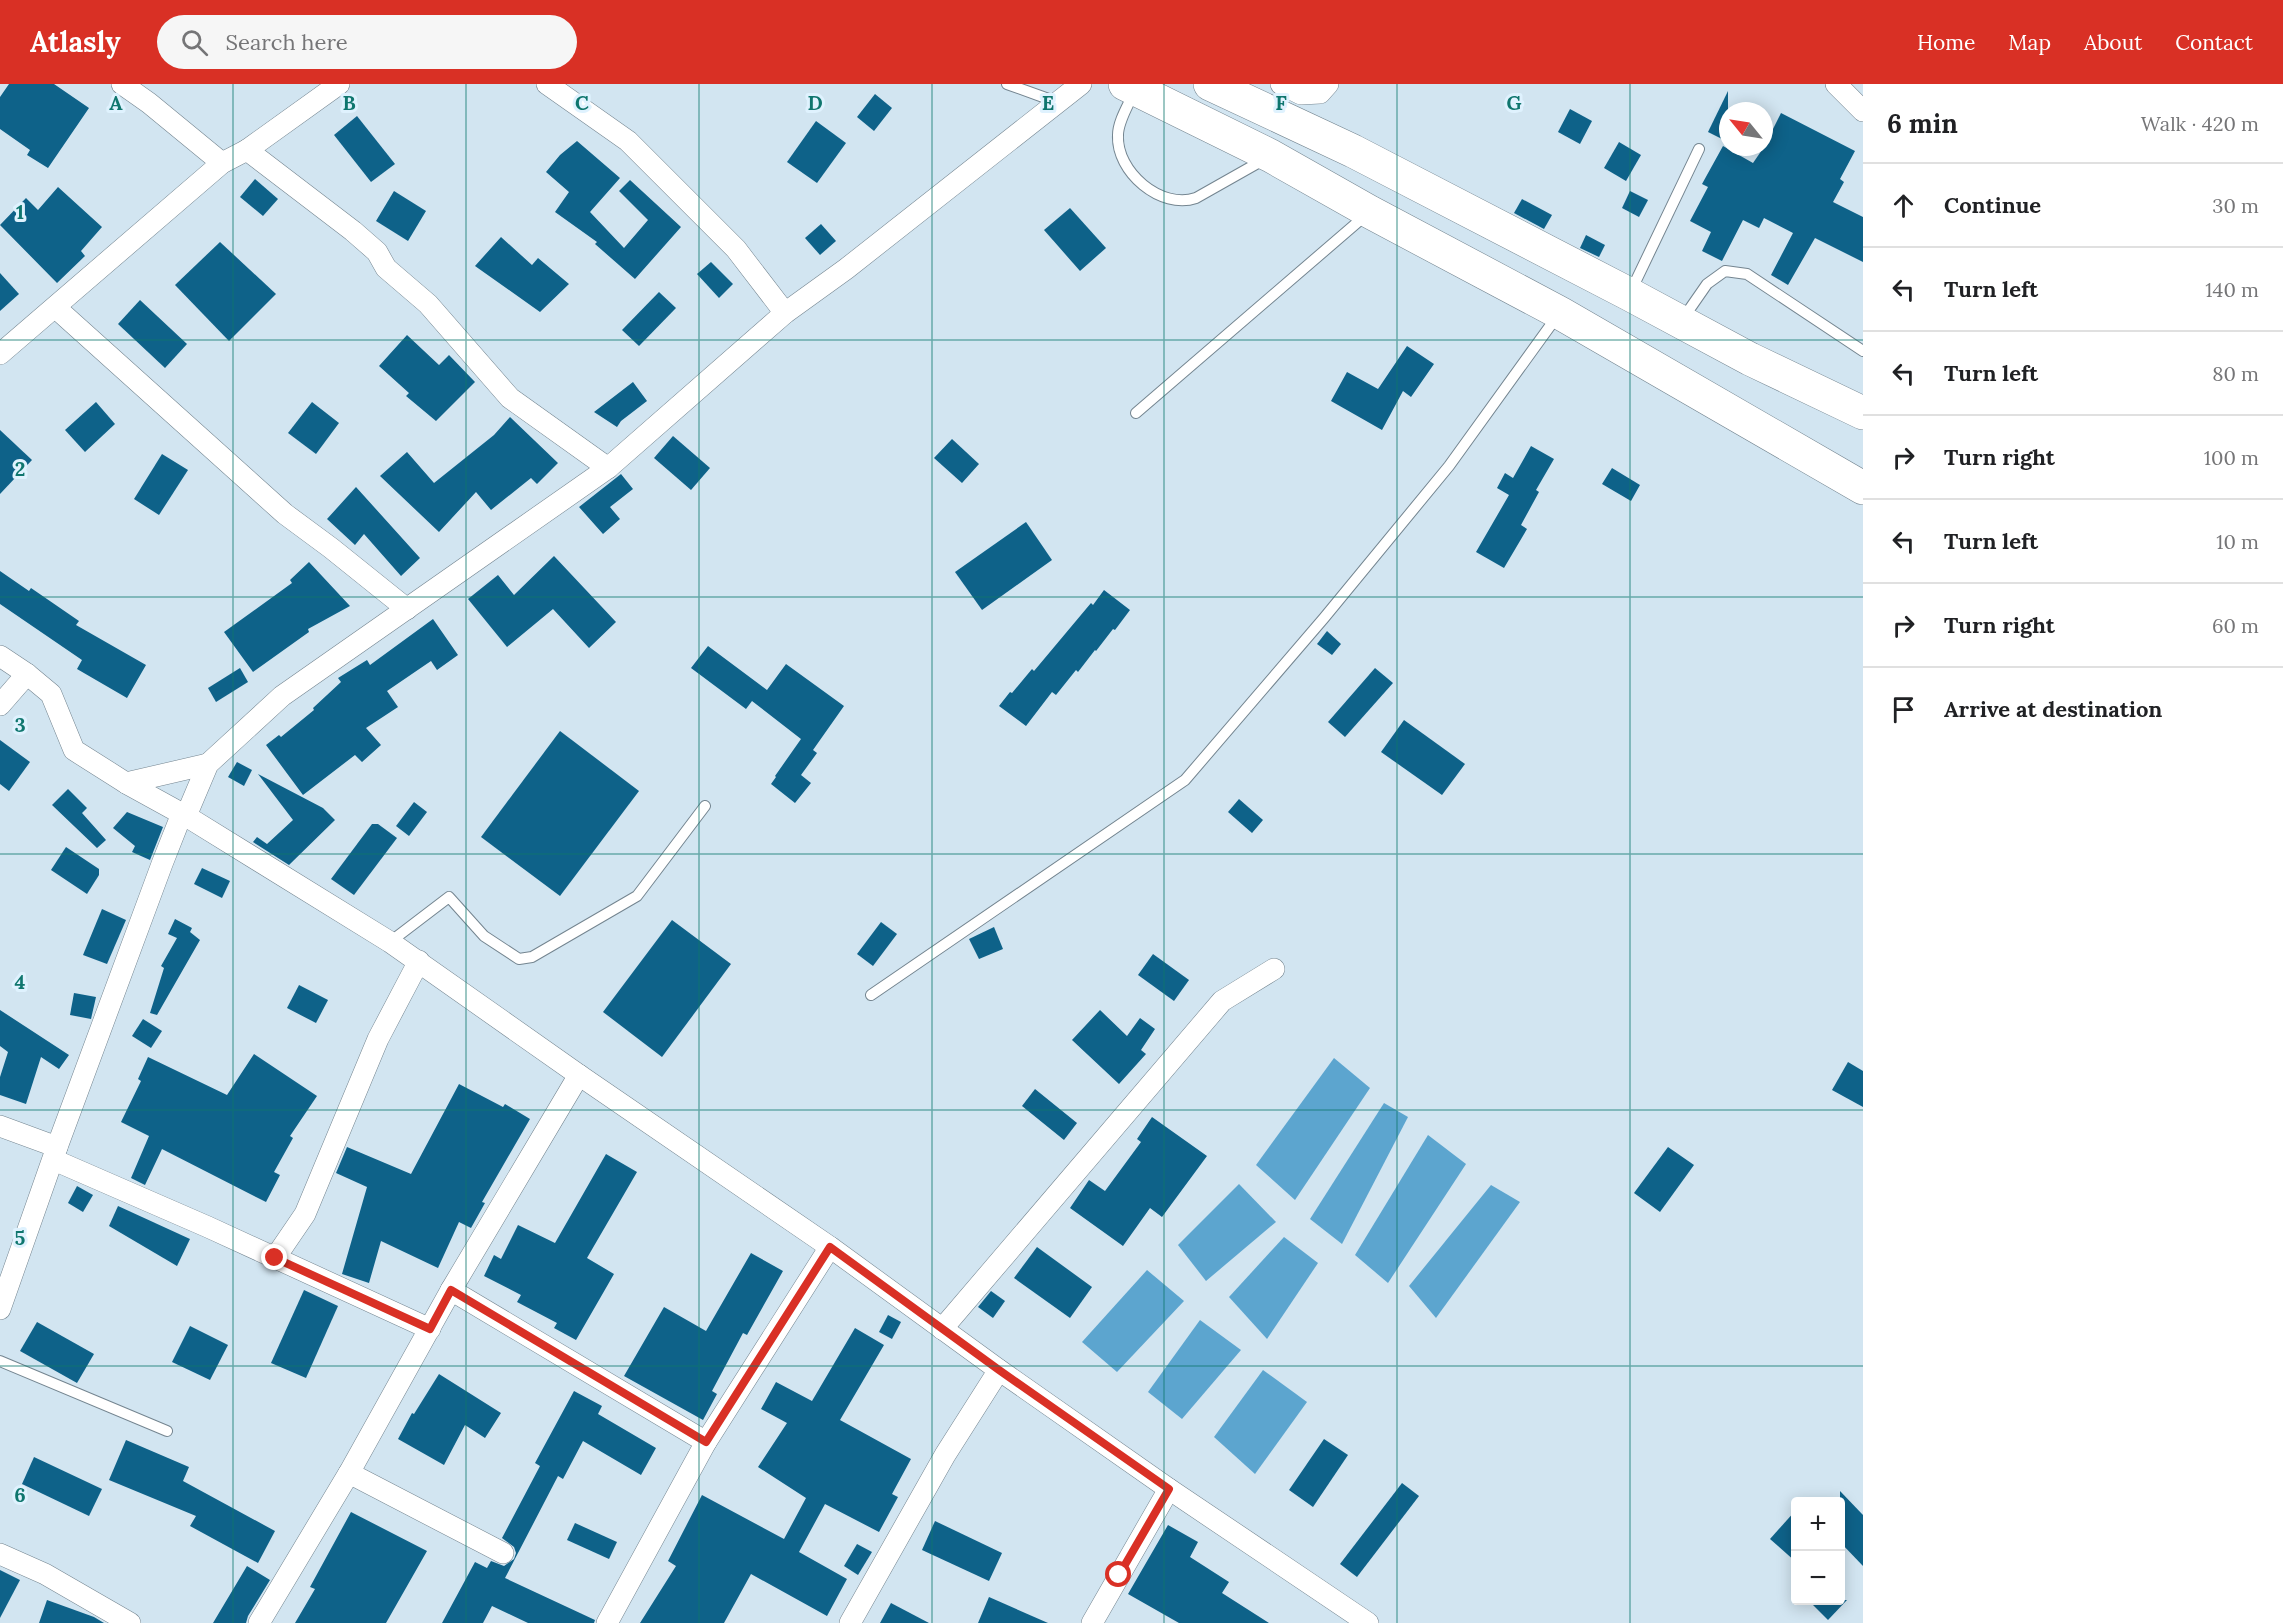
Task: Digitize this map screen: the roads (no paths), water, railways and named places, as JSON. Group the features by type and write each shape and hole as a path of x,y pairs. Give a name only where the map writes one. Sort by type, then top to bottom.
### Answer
{"highway":[{"path":"1210,84 1353,151 1750,359 1863,413"},
{"path":"1130,86 1271,156 1370,212 1560,312 1863,488"}],"street":[{"path":"122,84 149,103 222,163"},
{"path":"0,354 222,163 247,150 339,84"},
{"path":"547,84 628,141 736,249 785,313"},
{"path":"0,1309 55,1153 179,821 186,816 208,764 282,696 608,468 785,313 846,269 1081,84"},
{"path":"1281,84 1301,94 1320,93 1328,84"},
{"path":"1836,84 1863,111"},
{"path":"247,150 354,231 377,252 386,268 428,304 510,398 608,468"},
{"path":"56,308 285,514 407,609"},
{"path":"0,656 51,694 74,750 390,942 830,1247 999,1370 1359,1620"},
{"path":"0,705 27,674"},
{"path":"126,783 208,764"},
{"path":"275,1258 305,1214 378,1039 419,962"},
{"path":"942,1329 1222,1001 1274,969"},
{"path":"259,1623 349,1473 451,1290 579,1075"},
{"path":"0,1126 275,1258 430,1329"},
{"path":"607,1623 706,1442 830,1247"},
{"path":"451,1290 706,1442"},
{"path":"850,1623 945,1455 999,1370"},
{"path":"349,1473 503,1553"},
{"path":"1092,1623 1169,1489"},
{"path":"0,1554 45,1574 123,1621"}],"lane":[{"path":"1007,84 1057,102"},
{"path":"1130,86 1117,133 1120,155 1133,176 1150,190 1173,201 1185,202 1271,156"},
{"path":"1629,294 1699,149"},
{"path":"1136,413 1370,212"},
{"path":"1680,322 1707,284 1725,271 1747,274 1863,351"},
{"path":"871,995 1185,780 1324,618 1441,475 1560,312"},
{"path":"390,942 449,897 484,936 519,959 532,957 637,896 705,806"},
{"path":"0,1361 167,1431"}],"water":[{"path":"1334,1058 1370,1088 1295,1200 1256,1165"},
{"path":"1384,1103 1408,1117 1342,1244 1310,1219"},
{"path":"1428,1135 1466,1164 1388,1283 1355,1255"},
{"path":"1239,1184 1276,1222 1206,1281 1178,1245"},
{"path":"1491,1185 1520,1202 1436,1318 1409,1286"},
{"path":"1284,1237 1318,1263 1267,1339 1229,1297"},
{"path":"1147,1270 1184,1301 1117,1372 1082,1342"},
{"path":"1200,1320 1241,1350 1182,1419 1148,1392"},
{"path":"1263,1370 1307,1402 1255,1474 1214,1437"}]}
